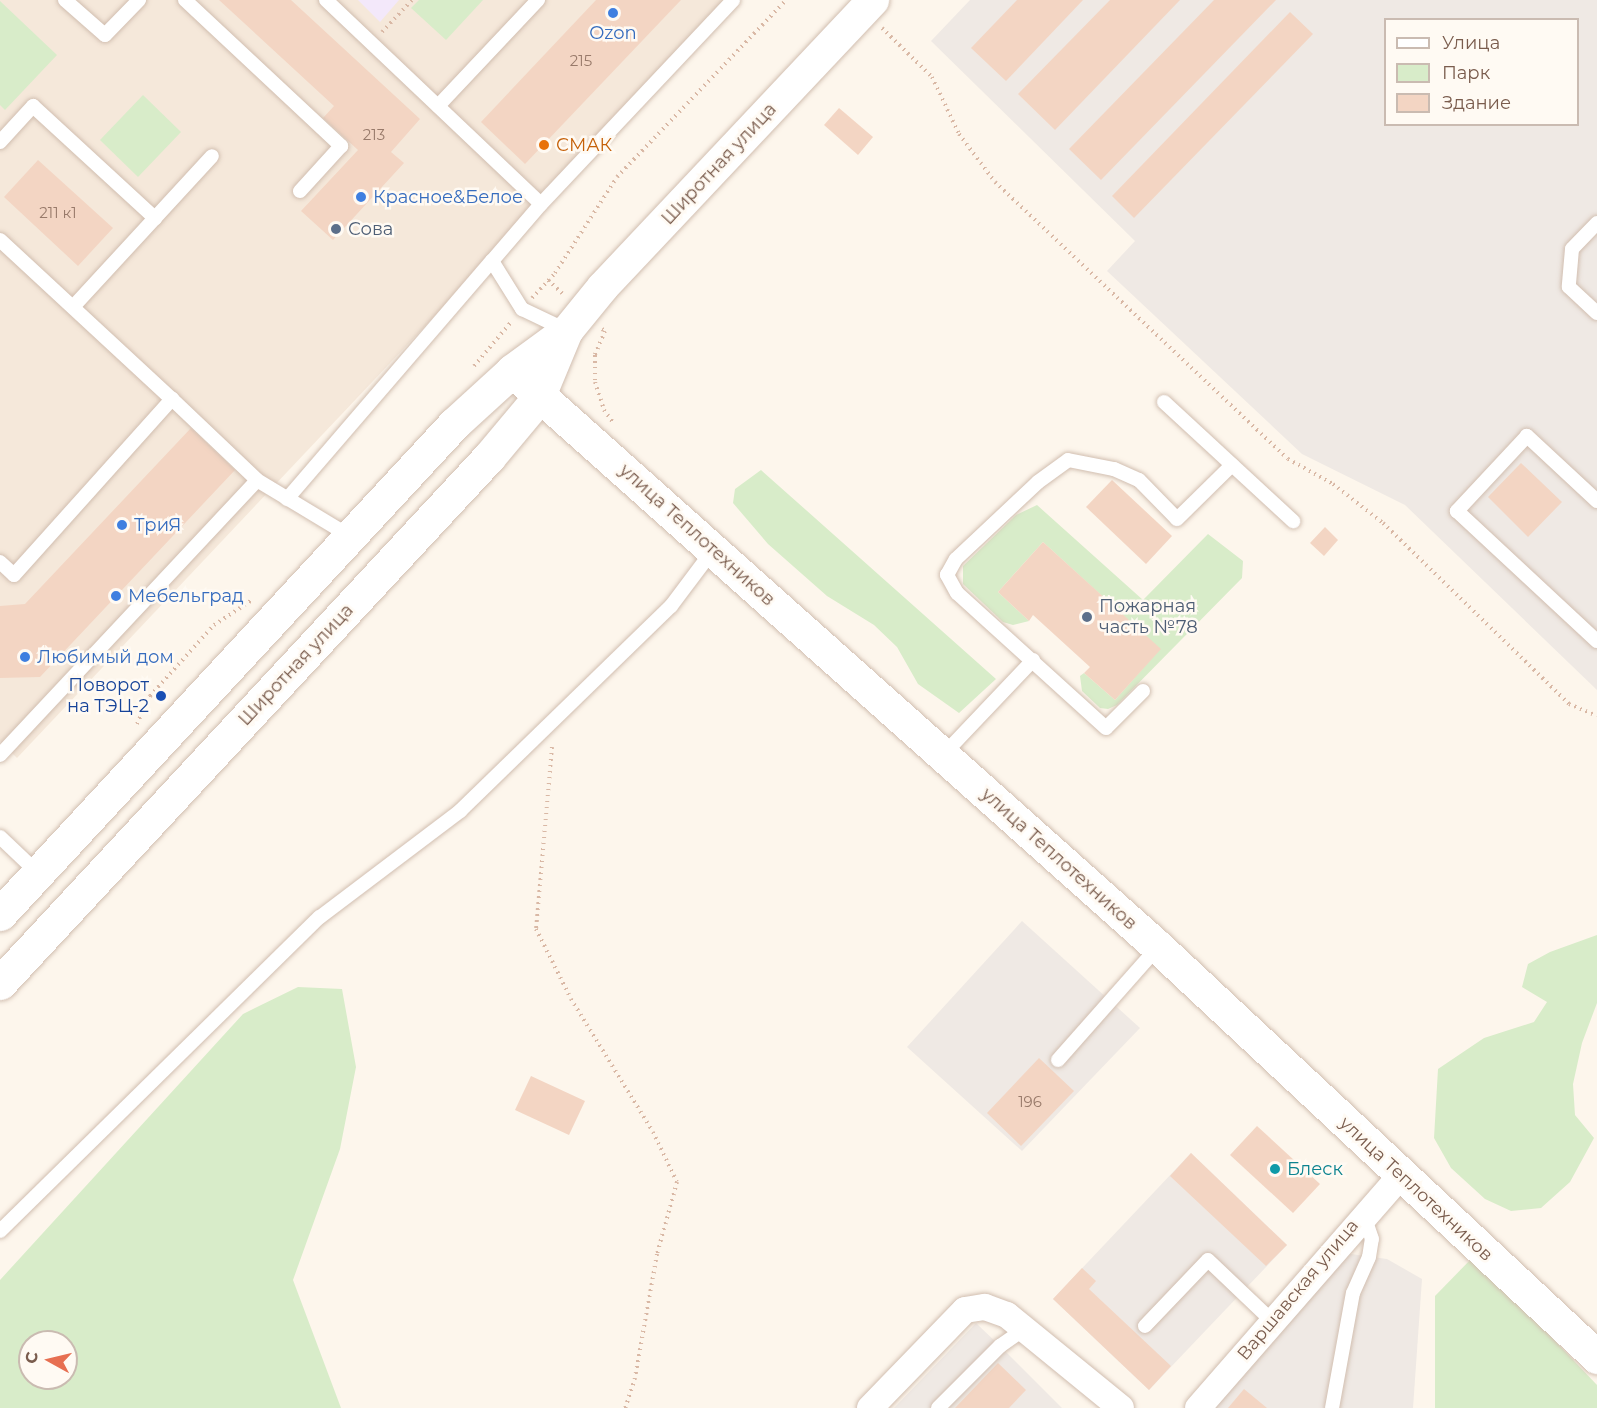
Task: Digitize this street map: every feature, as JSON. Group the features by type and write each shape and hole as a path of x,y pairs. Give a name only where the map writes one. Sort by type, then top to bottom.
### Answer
{"main road":[{"name":"улица Теплотехников","path":"512,371 1158,947 1597,1357"},
{"name":"Широтная улица","path":"0,914 454,423 512,371"},
{"name":"Широтная улица","path":"0,983 489,457 540,396"}],"street":[{"name":"Широтная улица","path":"512,371 576,321 868,5"},
{"name":"Широтная улица","path":"540,396 576,321"},
{"name":"Варшавская улица","path":"1198,1408 1363,1214 1401,1175"},
{"path":"870,1408 965,1310 985,1307 1007,1315 1121,1408"}],"lane":[{"path":"65,0 105,35 139,0"},
{"path":"185,0 341,146 300,191"},
{"path":"326,0 541,204"},
{"path":"438,106 538,0"},
{"path":"287,499 541,204 733,0"},
{"path":"0,142 33,106 154,218"},
{"path":"73,307 212,156"},
{"path":"1597,223 1572,249 1569,287 1597,314"},
{"path":"0,240 257,480 350,536"},
{"path":"492,261 522,309 576,321"},
{"path":"0,562 14,575 172,399"},
{"path":"1164,402 1293,521"},
{"path":"1597,501 1527,436 1457,511 1597,641"},
{"path":"1143,690 1106,728 957,593 947,575 956,560 1038,482 1068,459 1114,469 1139,480 1177,519 1232,465"},
{"path":"2,748 257,480"},
{"path":"0,1231 320,917 460,812 671,606 713,550"},
{"path":"943,754 1033,660"},
{"path":"0,837 38,873"},
{"path":"1058,1060 1158,947"},
{"path":"1332,1408 1353,1293 1369,1257 1372,1239 1363,1214"},
{"path":"1145,1326 1208,1260 1272,1321"},
{"path":"938,1408 1000,1346 1024,1329"}],"path":[{"path":"372,43 412,0"},
{"path":"469,372 548,280 617,177 786,0"},
{"path":"868,5 932,77 959,134 995,182 1288,459 1334,484 1383,523 1569,704 1597,716"},
{"path":"548,280 576,321 605,331 596,355 595,382 604,410 621,430"},
{"path":"134,732 150,696 214,625 263,593"},
{"path":"553,719 536,929 571,999 653,1132 677,1182 657,1254 635,1378 625,1408"}],"shaded area":[{"path":"0,0 733,0 17,758 0,741"},
{"path":"358,0 399,0 380,22"},
{"path":"970,0 1597,0 1597,690 1405,505 1302,454 1107,271 1135,241 931,41"},
{"path":"1022,921 1140,1028 1022,1151 907,1047"},
{"path":"1191,1153 1287,1245 1149,1390 1053,1299"},
{"path":"1344,1253 1387,1259 1422,1279 1413,1408 1206,1408"},
{"path":"976,1323 1000,1346 1062,1408 894,1408"}],"green space":[{"path":"419,0 483,0 446,40 411,8"},
{"path":"0,1 57,55 5,110 0,105"},
{"path":"143,95 181,132 138,177 100,140"},
{"path":"761,470 996,679 959,713 918,684 897,647 874,625 827,596 768,544 733,503 735,489"},
{"path":"1037,505 1143,600 1208,534 1243,561 1242,578 1117,705 1108,709 1100,708 1082,691 1080,676 1084,673 1115,700 1160,649 1043,542 998,592 1029,621 1013,625 1003,622 963,584 963,566 1016,515"},
{"path":"1597,935 1597,1003 1582,1043 1573,1084 1575,1115 1594,1138 1570,1182 1541,1208 1511,1211 1485,1199 1451,1168 1434,1138 1438,1069 1484,1038 1534,1022 1547,1002 1522,987 1528,964 1550,952"},
{"path":"298,987 342,989 356,1067 340,1149 293,1280 341,1408 0,1408 0,1280 243,1014"},
{"path":"1474,1256 1597,1385 1597,1408 1435,1408 1435,1296"}],"building":[{"path":"219,0 291,0 420,119 391,152 404,163 333,240 301,211 358,150 323,118 334,106"},
{"path":"596,0 681,0 525,164 481,122"},
{"path":"1017,0 1083,0 1006,81 971,48"},
{"path":"1110,0 1180,0 1055,130 1018,94"},
{"path":"1214,0 1276,0 1101,180 1069,149"},
{"path":"1290,12 1313,34 1134,218 1112,196"},
{"path":"839,108 873,137 858,155 824,125"},
{"path":"38,160 113,228 78,266 4,197"},
{"path":"191,428 235,470 40,677 0,678 0,606 25,604"},
{"path":"1521,463 1562,502 1528,537 1488,497"},
{"path":"1112,480 1172,536 1146,564 1086,507"},
{"path":"1325,527 1338,540 1324,556 1310,543"},
{"path":"1043,542 1161,649 1115,700 1084,673 1090,667 1033,615 1029,621 998,592"},
{"path":"1039,1058 1074,1091 1021,1146 987,1113"},
{"path":"531,1076 585,1101 569,1135 515,1110"},
{"name":"Блеск","path":"1257,1126 1320,1184 1293,1213 1230,1155"},
{"path":"1191,1153 1287,1245 1266,1266 1170,1176"},
{"path":"1082,1268 1096,1281 1089,1289 1171,1366 1149,1390 1053,1299"},
{"path":"998,1363 1026,1390 1009,1408 955,1408"},
{"path":"1244,1389 1267,1408 1228,1408"}],"place":[{"name":"Ozon","path":"613,13"},
{"name":"СМАК","path":"544,145"},
{"name":"Красное&Белое","path":"361,197"},
{"name":"Сова","path":"336,229"},
{"name":"ТриЯ","path":"122,525"},
{"name":"Мебельград","path":"116,596"},
{"name":"Пожарная часть №78","path":"1087,617"},
{"name":"Любимый дом","path":"25,657"},
{"name":"Поворот на ТЭЦ-2","path":"161,696"},
{"name":"Блеск","path":"1275,1169"}]}
